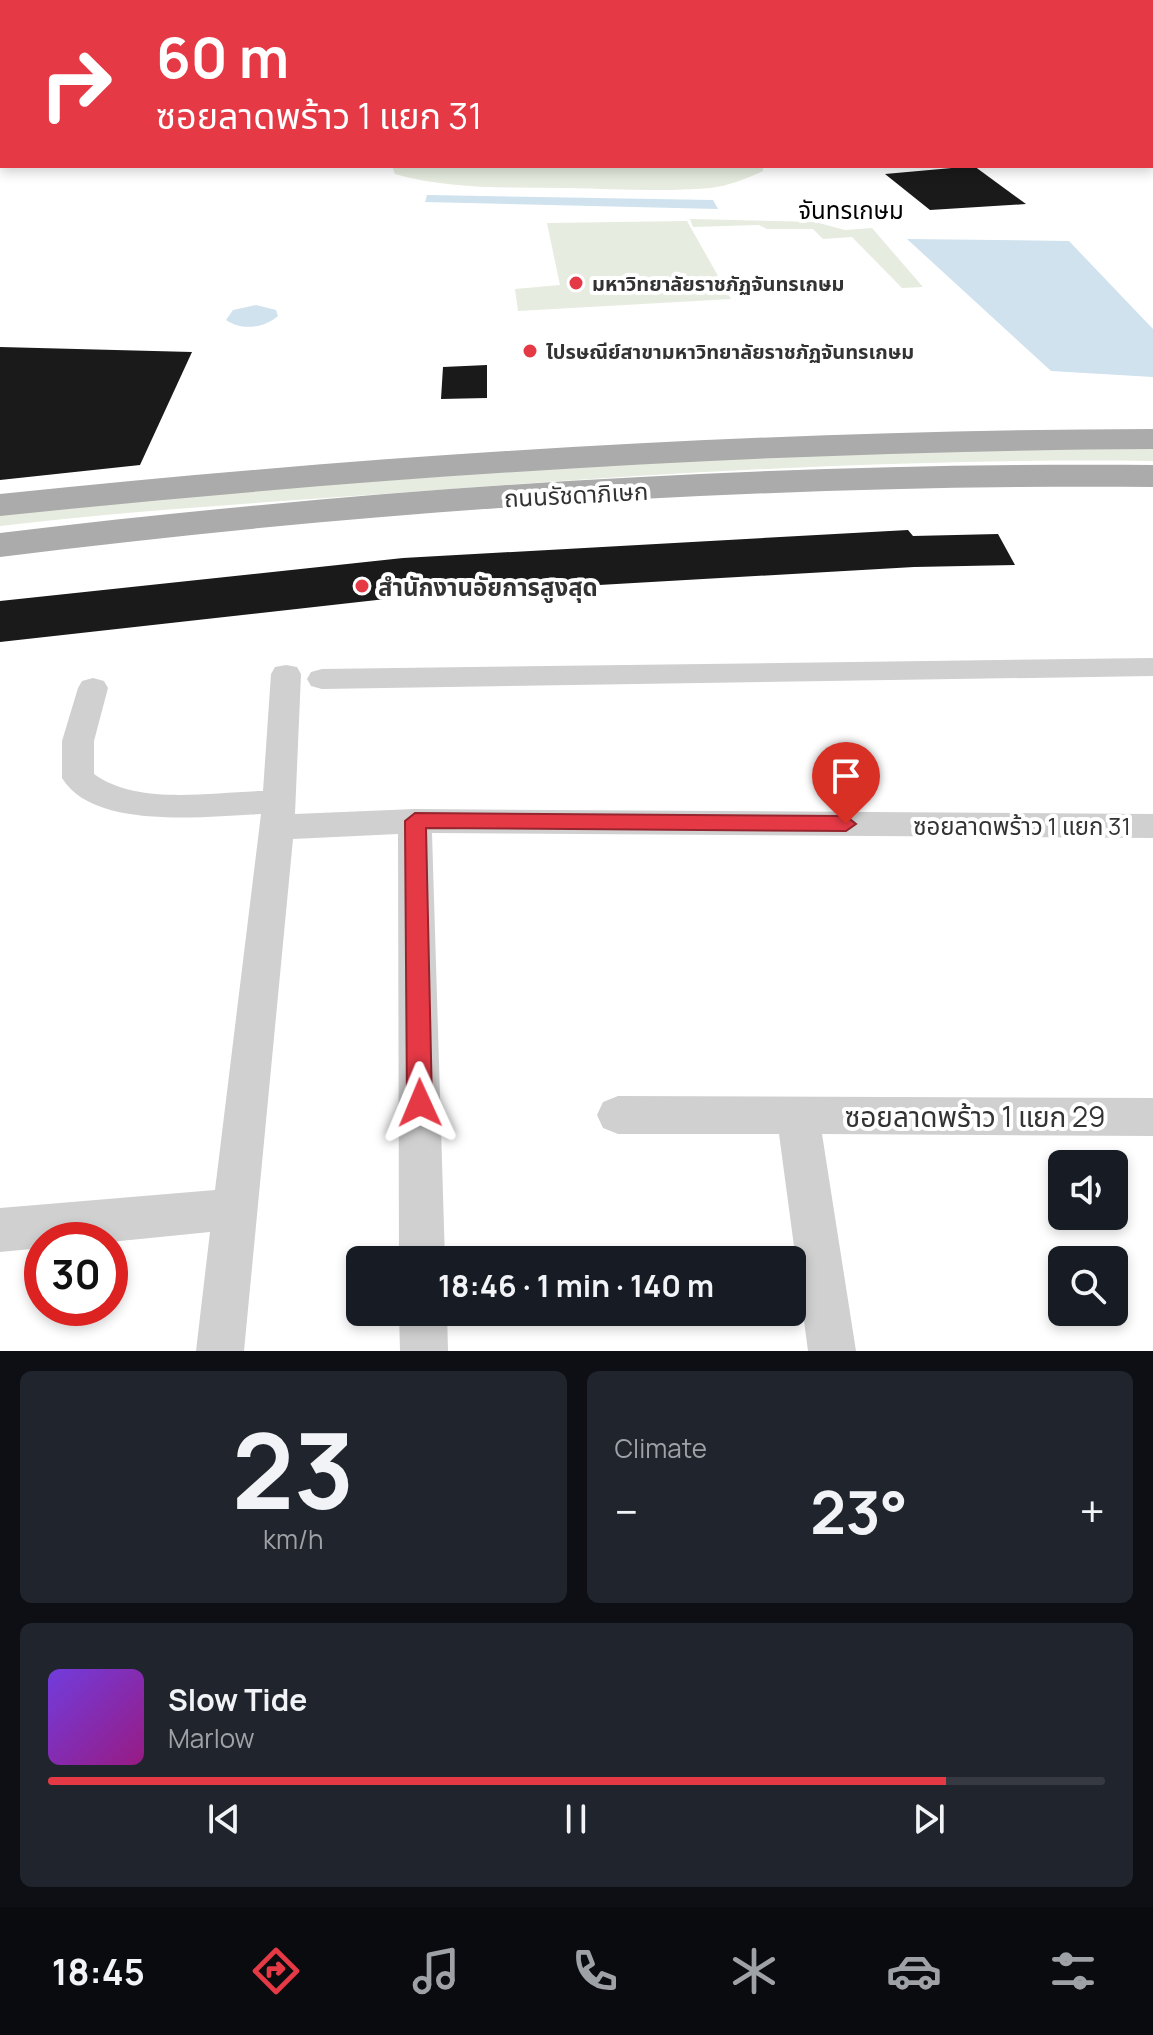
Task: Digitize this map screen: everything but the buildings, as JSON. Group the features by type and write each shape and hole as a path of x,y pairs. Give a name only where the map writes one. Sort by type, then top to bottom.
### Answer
{"main road":[{"name":"ถนนรัชดาภิเษก","path":"0,505 254,478 421,465 891,441 1153,439"},
{"name":"ถนนรัชดาภิเษก","path":"0,545 263,518 664,489 959,477 1153,476"}],"street":[{"path":"322,679 1153,667"},
{"path":"220,1351 278,815 286,674"},
{"name":"ซอยลาดพร้าว 1 แยก 31","path":"93,688 78,741 78,778 103,797 158,805 278,815 415,821 1153,826"},
{"path":"415,821 422,1246"},
{"name":"ซอยลาดพร้าว 1 แยก 29","path":"618,1115 1153,1117"},
{"path":"798,1116 832,1351"},
{"path":"0,1230 236,1209"},
{"path":"423,1326 424,1351"}],"shaded area":[{"path":"393,168 763,168 763,171 737,182 717,187 638,190 459,185 395,174"},
{"path":"690,219 815,222 845,230 872,228 923,287 902,288 852,237 823,239 813,229 767,229 759,225 693,227"},
{"path":"687,221 731,299 518,311 515,289 560,285 547,223"},
{"path":"1153,447 1153,461 874,464 688,473 205,507 0,526 0,512 87,502 724,456"}],"water":[{"path":"427,195 713,200 718,209 425,202"},
{"path":"907,239 1069,241 1153,329 1153,377 1051,371"},
{"path":"256,305 276,310 278,316 253,327 239,326 226,320 233,310"}],"place":[{"name":"มหาวิทยาลัยราชภัฏจันทรเกษม","path":"576,283"},
{"name":"ไปรษณีย์สาขามหาวิทยาลัยราชภัฏจันทรเกษม","path":"530,351"},
{"name":"สำนักงานอัยการสูงสุด","path":"362,586"}],"district":[{"name":"จันทรเกษม","path":"851,209"}],"route":[{"path":"420,1103 415,821 846,824"}]}
